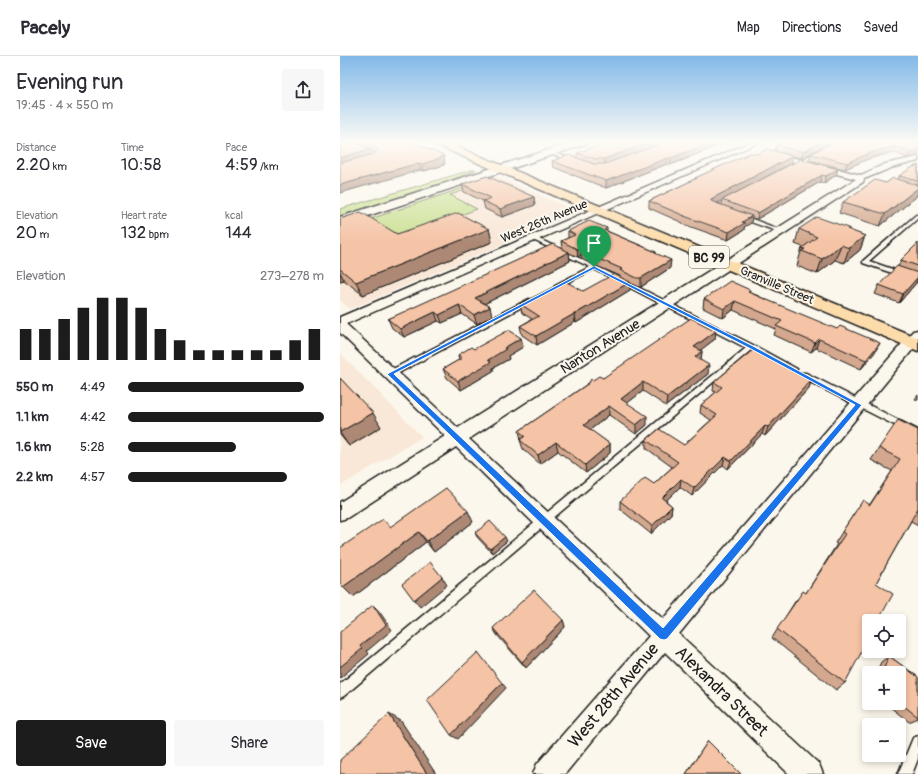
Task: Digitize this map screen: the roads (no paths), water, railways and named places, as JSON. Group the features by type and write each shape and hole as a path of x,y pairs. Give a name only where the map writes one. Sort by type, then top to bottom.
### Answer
{"highway":[{"name":"Granville Street","path":"516,176 728,265 916,340"}],"main road":[{"path":"436,177 442,176"},
{"path":"340,221 481,176"}],"street":[{"name":"West 26th Avenue","path":"340,322 681,176"},
{"path":"852,176 864,179"},
{"name":"Nanton Avenue","path":"340,512 870,176"},
{"name":"Alexandra Street","path":"340,326 809,774"},
{"name":"West 28th Avenue","path":"547,774 859,405 916,340"}],"lane":[{"path":"734,215 781,231"},
{"path":"918,216 865,262 918,280"},
{"path":"535,239 594,267 751,347 859,405 918,434"},
{"path":"552,289 594,267"},
{"path":"390,374 538,297"},
{"path":"340,692 751,347"},
{"path":"905,774 918,743"}]}
